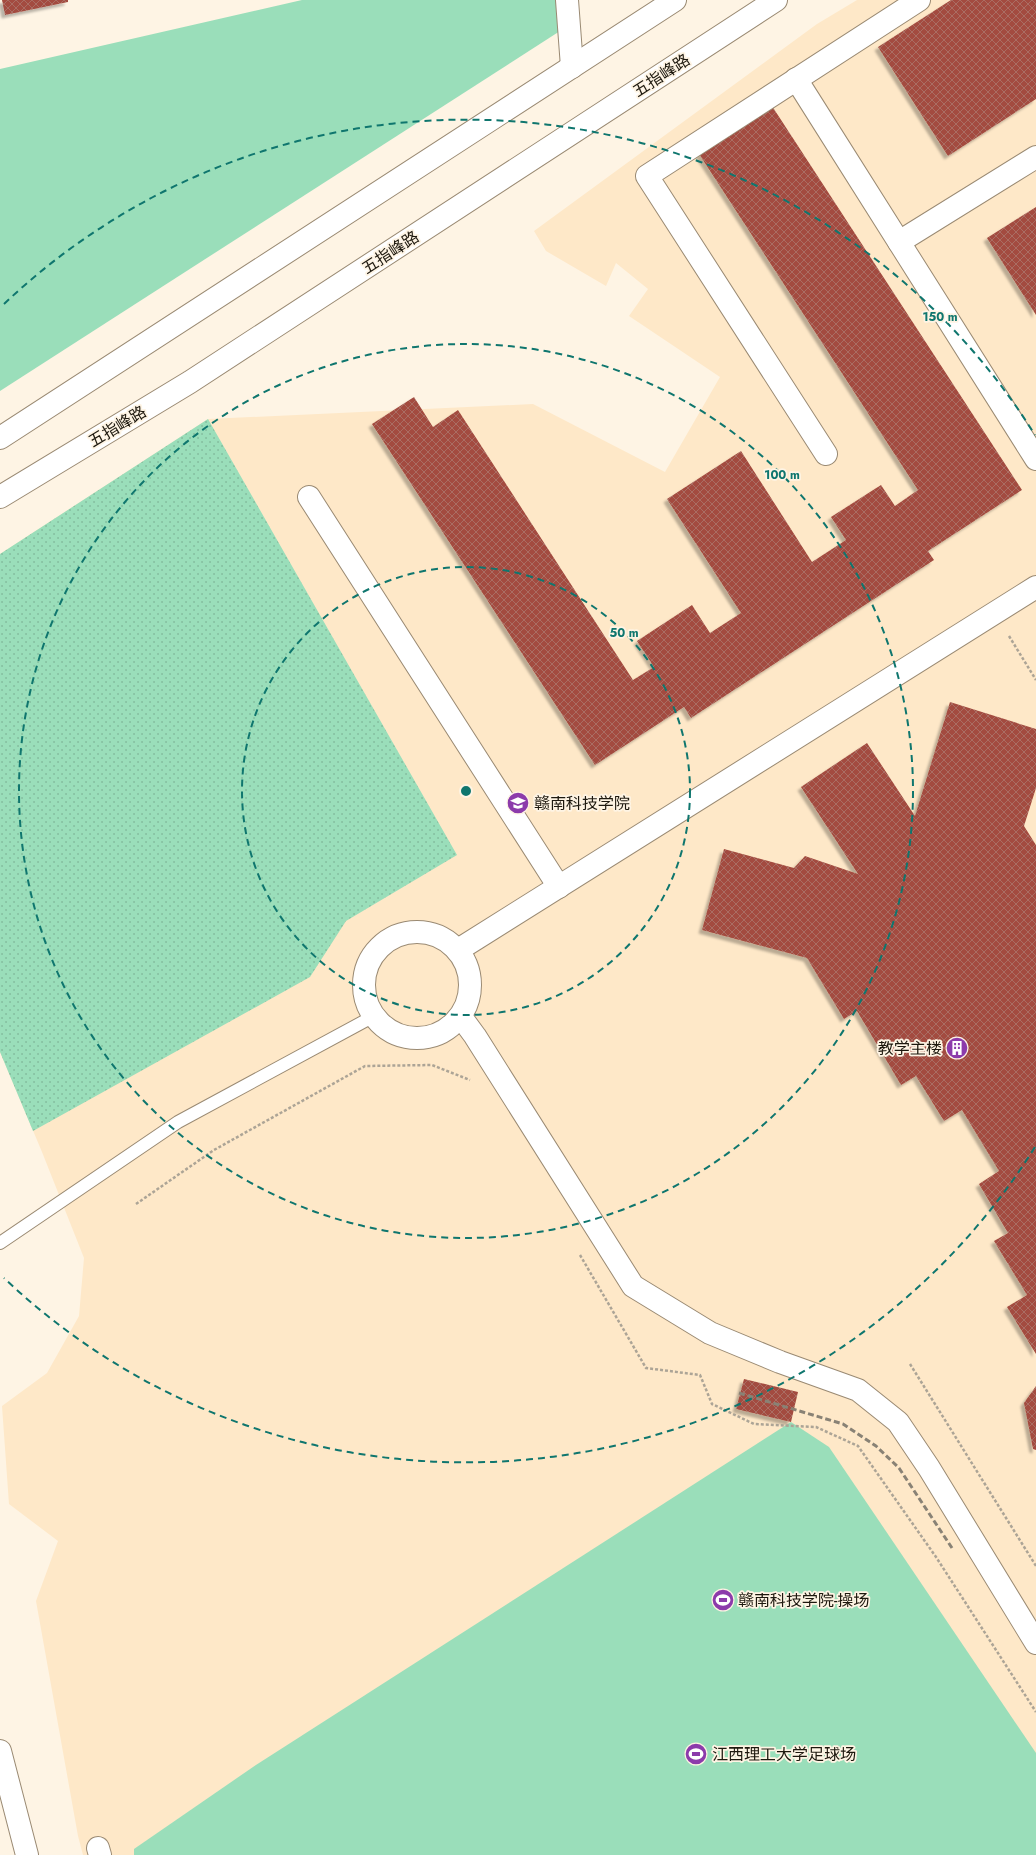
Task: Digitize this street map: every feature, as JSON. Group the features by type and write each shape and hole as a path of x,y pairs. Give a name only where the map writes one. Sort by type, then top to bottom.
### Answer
{"street":[{"path":"567,0 572,67"},
{"path":"0,438 675,0"},
{"name":"五指峰路","path":"0,497 190,382 776,0"},
{"path":"826,454 647,176 919,0"},
{"path":"796,79 1036,460"},
{"path":"898,242 1036,157"},
{"path":"308,497 559,887"},
{"path":"458,950 1036,586"},
{"path":"414,932 430,934 445,940 458,950 466,964 470,977 470,991 467,1004 460,1017 450,1027 438,1035 424,1038 409,1038 396,1034 383,1026 374,1016 366,1001 364,985 366,970 374,955 385,943 399,935 414,932"},
{"path":"460,1017 475,1036 633,1286 710,1333 780,1362 858,1390 898,1422 929,1468 1036,1643"},
{"path":"0,1751 27,1855"}],"lane":[{"path":"0,1243 178,1122 374,1016"}],"path":[{"path":"995,613 1036,680"},
{"path":"136,1204 214,1150 365,1066 432,1066 472,1080"},
{"path":"579,1255 646,1368 700,1375 712,1404 754,1424 816,1427 858,1446 936,1557 1036,1712"},
{"path":"910,1364 1036,1566"}],"shaded area":[{"name":"赣南科技学院","path":"857,0 1036,0 1036,1855 83,1855 78,1836 36,1601 58,1541 9,1504 2,1406 47,1373 79,1316 84,1258 0,1052 0,554 208,419 533,404 665,472 720,377 629,316 648,289 616,263 606,286 546,251 534,231 817,24"}],"green space":[{"path":"302,0 559,0 574,22 0,391 0,69"},
{"path":"208,419 457,855 346,921 310,977 33,1131 0,1052 0,554"},
{"name":"赣南科技学院-操场","path":"791,1422 829,1447 1036,1753 1036,1855 134,1855 134,1849 253,1767"}],"building":[{"path":"2,0 68,0 68,2 5,15"},
{"path":"951,0 1036,0 1036,99 948,156 878,47"},
{"path":"772,106 1022,490 928,551 934,560 691,718 684,707 595,765 372,424 414,397 433,427 458,410 633,680 654,667 637,641 692,605 710,633 741,613 667,499 741,451 812,562 846,540 831,517 881,485 895,506 918,490 699,154"},
{"path":"1036,207 1036,315 987,238"},
{"name":"教学主楼","path":"950,702 1036,729 1036,788 1024,826 1036,845 1036,1354 1007,1307 1027,1295 994,1241 1008,1233 979,1184 999,1171 962,1110 944,1121 916,1076 901,1085 857,1011 844,1019 807,958 702,930 724,849 794,868 805,856 858,874 801,787 867,743 915,816"},
{"path":"744,1379 798,1392 791,1422 736,1409"},
{"path":"1036,1386 1036,1450 1033,1449 1024,1403"}],"railway":[{"path":"739,1393 843,1424 876,1446 899,1468 952,1548"}],"place":[{"name":"赣南科技学院","path":"518,803"},
{"name":"教学主楼","path":"957,1048"},
{"name":"赣南科技学院-操场","path":"723,1600"},
{"name":"江西理工大学足球场","path":"696,1754"}]}
